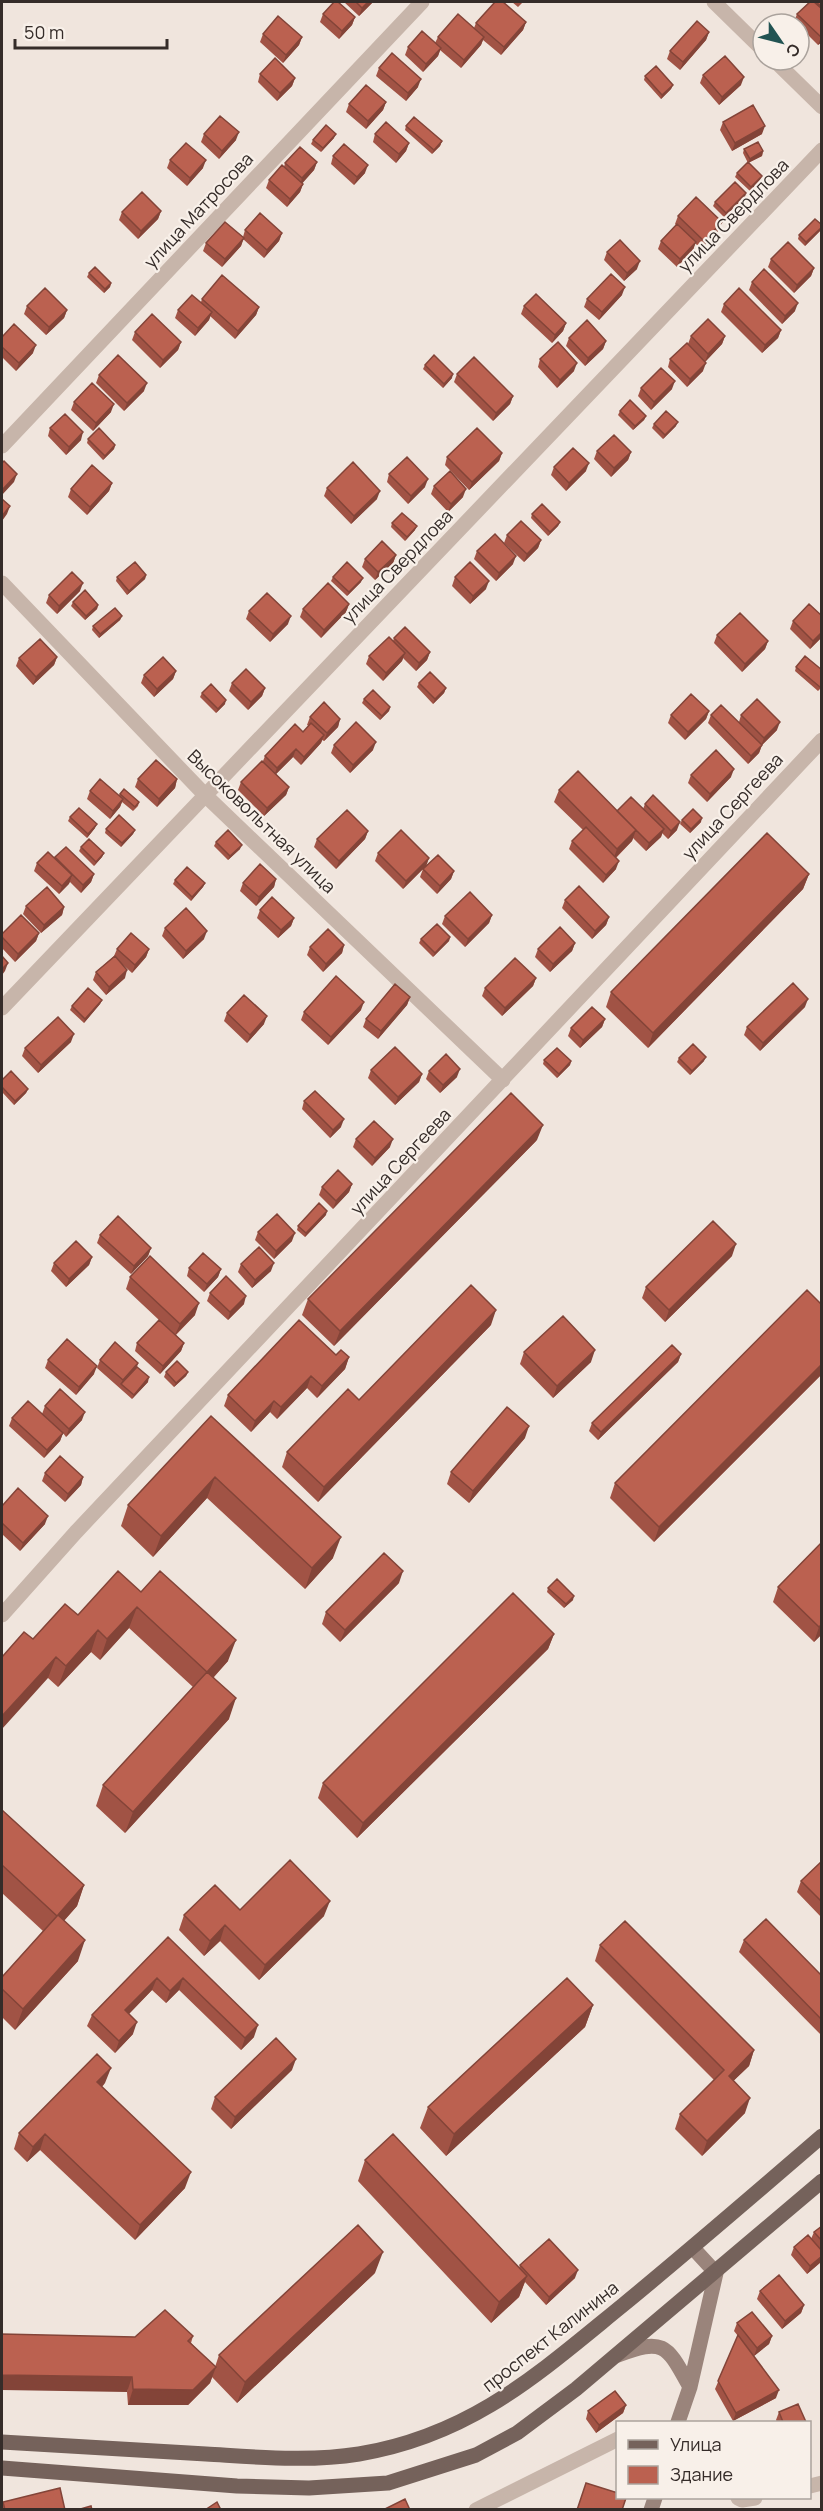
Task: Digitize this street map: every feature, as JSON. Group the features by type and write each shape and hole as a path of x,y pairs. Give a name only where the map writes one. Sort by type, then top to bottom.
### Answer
{"main road":[{"name":"проспект Калинина","path":"2,2442 293,2459 358,2454 404,2445 452,2428 500,2402 693,2248 822,2136"},
{"path":"2,2468 237,2486 309,2488 388,2483 476,2455 517,2433 615,2356 716,2273 822,2181"},
{"path":"693,2248 716,2273"},
{"path":"678,2421 690,2387 716,2273"},
{"path":"615,2356 647,2344 663,2348 674,2358 690,2387"}],"street":[{"name":"улица Матросова","path":"2,446 422,2"},
{"path":"714,2 751,38"},
{"path":"786,72 822,107"},
{"name":"улица Свердлова","path":"2,1008 822,150"},
{"name":"Высоковольтная улица","path":"2,583 205,795 503,1080"},
{"name":"улица Сергеева","path":"3,1609 822,740"},
{"path":"476,2510 616,2440"}],"building":[{"path":"334,2 338,2 355,17 342,31 323,14"},
{"path":"356,2 368,2 362,8"},
{"path":"495,2 503,2 526,22 504,47 476,23"},
{"path":"810,2 814,2 822,9 822,37 811,27 811,12 799,12"},
{"path":"458,14 484,37 464,60 438,37"},
{"path":"278,16 302,37 286,55 263,34"},
{"path":"697,21 709,32 683,62 670,51"},
{"path":"422,31 441,48 426,64 408,47"},
{"path":"392,53 421,79 408,93 379,68"},
{"path":"725,56 744,77 722,97 703,75"},
{"path":"275,58 295,78 280,93 260,74"},
{"path":"656,66 673,85 662,95 645,76"},
{"path":"366,85 386,102 368,121 349,104"},
{"path":"753,105 765,126 735,143 723,122"},
{"path":"220,116 239,132 222,151 204,134"},
{"path":"414,117 442,141 434,150 406,126"},
{"path":"386,122 409,143 399,154 375,134"},
{"path":"326,125 336,134 323,148 313,140"},
{"path":"758,142 763,151 750,159 744,149"},
{"path":"186,143 206,160 190,178 170,160"},
{"path":"344,144 368,165 357,177 333,156"},
{"path":"300,147 317,162 302,178 285,163"},
{"path":"748,162 762,176 751,187 737,173"},
{"path":"282,165 303,184 290,199 269,180"},
{"path":"735,182 746,193 726,213 715,202"},
{"path":"142,192 161,211 141,231 122,212"},
{"path":"696,197 722,222 704,241 678,216"},
{"path":"260,213 282,233 267,250 245,230"},
{"path":"815,219 822,227 806,242 799,235"},
{"path":"225,222 244,238 225,259 206,243"},
{"path":"677,224 696,242 680,259 661,241"},
{"path":"620,240 640,261 627,273 607,252"},
{"path":"788,242 814,268 797,285 771,259"},
{"path":"95,267 111,283 105,289 89,273"},
{"path":"764,269 798,303 785,316 752,282"},
{"path":"611,274 625,287 602,312 587,299"},
{"path":"222,275 259,307 238,331 202,299"},
{"path":"45,288 67,310 49,327 27,306"},
{"path":"739,288 781,330 765,345 724,304"},
{"path":"536,294 566,323 555,335 524,306"},
{"path":"192,295 212,312 198,328 178,310"},
{"path":"152,314 181,342 163,360 135,332"},
{"path":"708,319 725,336 708,354 691,336"},
{"path":"587,320 606,341 588,358 569,338"},
{"path":"14,324 36,345 19,363 2,347 2,337"},
{"path":"558,342 577,363 560,380 540,359"},
{"path":"687,343 706,363 690,379 670,359"},
{"path":"118,355 147,383 127,403 99,375"},
{"path":"434,355 453,374 444,384 425,365"},
{"path":"474,357 513,396 496,413 457,374"},
{"path":"661,368 675,381 654,402 641,388"},
{"path":"92,383 114,404 96,423 74,402"},
{"path":"630,400 646,416 635,426 620,411"},
{"path":"666,411 678,422 665,435 654,424"},
{"path":"65,414 83,432 69,447 50,428"},
{"path":"99,428 115,445 105,456 88,439"},
{"path":"477,428 502,453 472,482 447,457"},
{"path":"614,435 631,452 614,468 597,451"},
{"path":"573,448 589,463 569,483 554,467"},
{"path":"407,457 428,479 411,496 389,474"},
{"path":"4,461 17,474 2,490 2,463"},
{"path":"353,462 380,491 354,516 327,488"},
{"path":"92,465 112,483 90,507 71,489"},
{"path":"450,471 466,489 451,504 434,486"},
{"path":"2,499 10,506 2,516"},
{"path":"542,504 560,522 550,532 532,514"},
{"path":"402,513 417,526 407,537 392,523"},
{"path":"521,521 541,540 527,554 507,535"},
{"path":"495,534 516,556 499,573 477,551"},
{"path":"382,541 396,555 378,572 365,559"},
{"path":"135,562 146,575 129,591 117,577"},
{"path":"347,562 363,578 349,592 333,577"},
{"path":"470,562 489,581 473,596 455,577"},
{"path":"72,572 83,583 59,606 49,595"},
{"path":"328,583 349,604 324,630 303,609"},
{"path":"85,590 98,605 86,616 73,602"},
{"path":"267,593 291,616 273,634 249,611"},
{"path":"809,604 822,616 822,632 813,641 793,621"},
{"path":"115,608 122,616 100,634 93,626"},
{"path":"740,613 768,641 745,664 717,635"},
{"path":"405,627 430,652 419,663 394,638"},
{"path":"389,637 405,653 386,673 369,656"},
{"path":"40,639 57,657 36,677 19,658"},
{"path":"805,656 822,670 820,687 796,667"},
{"path":"163,657 176,671 157,689 144,675"},
{"path":"246,669 265,688 251,702 232,683"},
{"path":"430,672 446,688 435,699 419,683"},
{"path":"211,684 226,700 218,709 202,693"},
{"path":"373,690 390,707 382,716 364,699"},
{"path":"691,694 709,711 688,732 671,715"},
{"path":"757,699 780,722 764,738 741,715"},
{"path":"324,702 340,719 327,733 310,717"},
{"path":"721,705 762,745 751,756 711,715"},
{"path":"356,722 376,742 353,765 334,745"},
{"path":"311,723 324,735 304,757 296,749 277,768 265,756 295,724 303,732"},
{"path":"716,750 734,769 710,794 691,775"},
{"path":"156,760 177,779 159,799 138,779"},
{"path":"262,761 289,787 267,808 241,782"},
{"path":"578,771 636,830 617,849 559,790"},
{"path":"100,779 123,799 113,811 90,791"},
{"path":"124,789 139,802 135,807 120,794"},
{"path":"653,795 680,822 671,831 645,804"},
{"path":"631,797 664,829 649,843 617,811"},
{"path":"79,808 97,824 88,834 70,817"},
{"path":"693,809 702,818 691,829 682,820"},
{"path":"347,810 368,831 339,861 317,839"},
{"path":"119,815 135,830 122,843 106,829"},
{"path":"586,827 619,861 606,875 572,841"},
{"path":"228,830 242,845 230,856 216,842"},
{"path":"401,830 429,858 406,881 378,853"},
{"path":"767,833 809,874 653,1033 611,992"},
{"path":"89,839 104,853 96,862 81,847"},
{"path":"66,847 94,874 83,885 55,857"},
{"path":"48,852 72,875 62,886 37,863"},
{"path":"438,855 454,871 440,886 423,869"},
{"path":"260,864 276,879 259,897 243,883"},
{"path":"187,867 205,883 192,897 175,880"},
{"path":"579,886 609,917 595,931 565,900"},
{"path":"47,887 64,907 44,925 26,906"},
{"path":"470,892 492,915 468,939 445,916"},
{"path":"272,897 294,918 281,930 260,910"},
{"path":"186,908 207,931 186,951 165,928"},
{"path":"21,915 39,933 18,954 2,937 2,934"},
{"path":"437,924 450,937 435,953 421,939"},
{"path":"560,927 575,943 553,964 538,949"},
{"path":"328,929 344,945 326,964 310,947"},
{"path":"131,933 149,949 135,965 117,949"},
{"path":"2,956 8,963 2,969"},
{"path":"115,956 127,970 109,987 96,972"},
{"path":"515,958 536,978 505,1008 485,988"},
{"path":"336,976 364,1002 331,1037 304,1012"},
{"path":"793,983 808,999 763,1043 747,1027"},
{"path":"395,984 410,997 381,1031 366,1019"},
{"path":"88,988 102,1000 85,1019 72,1006"},
{"path":"244,995 267,1016 250,1035 227,1013"},
{"path":"592,1007 605,1019 583,1040 571,1028"},
{"path":"58,1017 74,1034 41,1065 25,1048"},
{"path":"693,1044 706,1057 692,1071 679,1058"},
{"path":"395,1047 422,1074 398,1097 371,1070"},
{"path":"557,1048 571,1061 559,1074 544,1060"},
{"path":"446,1054 460,1069 443,1085 429,1071"},
{"path":"11,1071 28,1089 15,1101 2,1087 2,1080"},
{"path":"315,1091 344,1119 333,1130 304,1101"},
{"path":"511,1093 543,1125 340,1331 308,1299"},
{"path":"374,1121 393,1139 375,1158 356,1139"},
{"path":"338,1170 352,1184 336,1201 322,1187"},
{"path":"319,1203 327,1211 306,1233 298,1226"},
{"path":"277,1214 295,1233 276,1251 258,1232"},
{"path":"118,1216 151,1248 134,1266 100,1235"},
{"path":"713,1221 736,1244 669,1310 646,1287"},
{"path":"76,1241 92,1257 69,1279 54,1263"},
{"path":"259,1247 274,1263 255,1280 241,1264"},
{"path":"203,1253 221,1269 207,1284 189,1268"},
{"path":"150,1256 199,1303 180,1324 130,1277"},
{"path":"226,1276 246,1296 230,1312 210,1293"},
{"path":"471,1285 496,1310 324,1487 287,1452 348,1389 359,1400"},
{"path":"807,1290 822,1305 822,1364 659,1527 615,1483"},
{"path":"563,1316 595,1350 557,1386 524,1352"},
{"path":"159,1320 184,1343 163,1366 137,1343"},
{"path":"299,1320 336,1355 341,1350 349,1357 322,1386 311,1376 281,1407 274,1401 255,1421 228,1395"},
{"path":"67,1339 97,1366 79,1387 48,1360"},
{"path":"115,1342 138,1363 123,1380 100,1360"},
{"path":"672,1345 681,1354 601,1432 592,1423"},
{"path":"177,1361 188,1372 176,1383 166,1372"},
{"path":"137,1367 149,1377 134,1395 121,1384"},
{"path":"60,1389 85,1412 69,1429 45,1406"},
{"path":"28,1401 63,1433 47,1450 12,1418"},
{"path":"507,1407 529,1426 473,1491 451,1472"},
{"path":"211,1416 341,1537 312,1568 215,1477 161,1536 128,1505"},
{"path":"60,1456 83,1477 68,1494 45,1473"},
{"path":"18,1488 48,1516 23,1543 2,1523 2,1506"},
{"path":"822,1542 822,1624 819,1627 778,1587"},
{"path":"384,1553 403,1571 345,1630 326,1612"},
{"path":"118,1571 141,1592 160,1571 236,1640 207,1672 137,1607 107,1639 98,1630 66,1666 56,1657 2,1716 2,1657 24,1632 33,1639 65,1604 78,1615"},
{"path":"557,1579 574,1596 566,1604 548,1588"},
{"path":"513,1593 554,1634 363,1823 323,1783"},
{"path":"207,1672 236,1698 133,1812 103,1785"},
{"path":"2,1810 84,1885 58,1915 85,1940 23,2009 2,1989 2,1977 57,1916 2,1865"},
{"path":"290,1860 330,1901 265,1965 225,1925 210,1941 184,1915 215,1885 240,1910"},
{"path":"822,1861 822,1902 801,1881"},
{"path":"766,1919 822,1976 822,2020 744,1940"},
{"path":"625,1921 754,2050 729,2076 750,2098 707,2141 680,2114 724,2070 600,1945"},
{"path":"168,1937 258,2025 245,2038 183,1978 170,1991 157,1978 125,2010 137,2022 119,2041 92,2015"},
{"path":"567,1978 593,2005 454,2134 428,2107"},
{"path":"276,2038 296,2059 235,2117 215,2097"},
{"path":"97,2054 111,2068 97,2082 191,2172 140,2225 45,2134 33,2147 19,2133"},
{"path":"393,2134 527,2276 499,2302 365,2160"},
{"path":"358,2225 383,2252 245,2382 219,2355"},
{"path":"822,2226 822,2241 814,2232"},
{"path":"808,2235 822,2251 822,2256 810,2266 794,2247"},
{"path":"549,2239 578,2270 549,2297 520,2265"},
{"path":"779,2275 804,2305 785,2321 760,2291"},
{"path":"165,2310 193,2336 188,2341 216,2367 193,2390 133,2389 132,2377 2,2375 2,2334 135,2337"},
{"path":"752,2312 772,2336 757,2348 737,2323"},
{"path":"738,2335 779,2390 736,2413 718,2381"},
{"path":"615,2391 626,2405 599,2425 588,2411"},
{"path":"798,2404 806,2421 783,2421 779,2412"},
{"path":"586,2483 616,2492 616,2499 626,2499 622,2510 577,2510"},
{"path":"60,2488 65,2510 5,2510 3,2502"},
{"path":"405,2499 410,2510 383,2510"},
{"path":"217,2502 221,2510 205,2510"},
{"path":"91,2506 92,2510 77,2510"}]}
